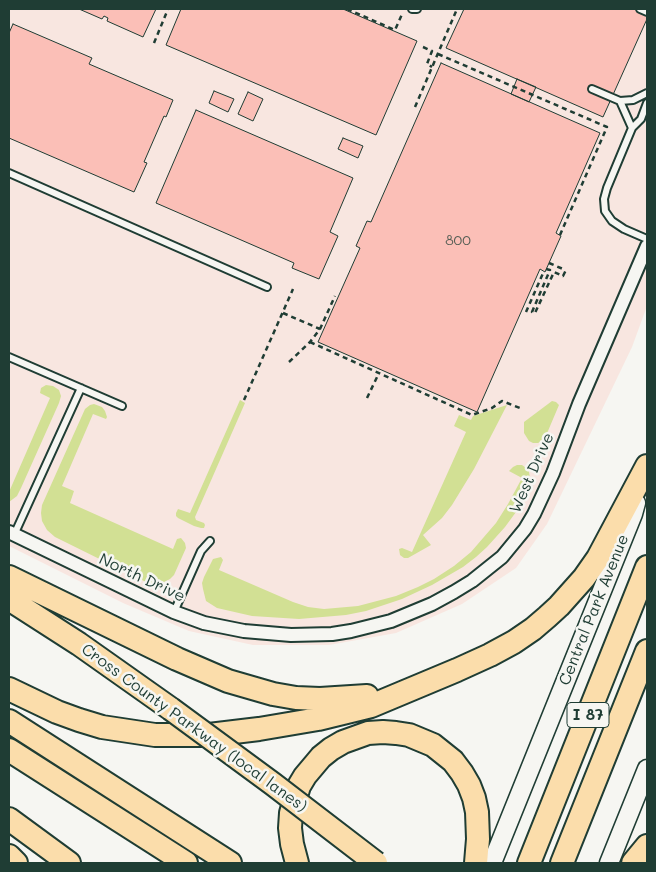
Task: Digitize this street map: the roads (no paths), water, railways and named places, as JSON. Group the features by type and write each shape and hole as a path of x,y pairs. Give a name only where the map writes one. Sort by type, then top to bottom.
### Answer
{"highway":[{"path":"9,689 58,712 102,727 155,735 181,736 232,733 318,719 371,706 474,662 514,642 533,629 559,606 584,578 598,558 647,466"},
{"name":"I 87","path":"529,863 647,567"},
{"path":"9,577 228,681 273,694 312,698 344,698 368,696 424,684"},
{"name":"Cross County Parkway (local lanes)","path":"9,599 172,709 376,863"},
{"name":"I 87","path":"562,863 647,651"},
{"path":"9,721 230,863"},
{"path":"297,863 290,828 291,813 299,786 305,776 321,757 342,742 382,732 409,735 432,745 453,761 462,773 472,792 477,812 478,839 476,863"},
{"path":"9,750 186,863"},
{"path":"9,819 69,863"},
{"path":"634,863 647,846"},
{"path":"9,856 16,863"}],"main road":[{"name":"Central Park Avenue","path":"492,863 633,514 647,466"},
{"path":"609,863 646,772"}],"street":[{"name":"West Drive","path":"268,634 291,636 332,634 390,621 419,610 454,592 502,557 525,529 544,493 579,404 647,246"},
{"name":"North Drive","path":"12,533 174,612 212,625 268,634"}],"lane":[{"path":"412,9 417,9"},
{"path":"640,9 647,12"},
{"path":"592,89 620,101 633,100 647,93"},
{"path":"620,101 632,128"},
{"path":"647,103 641,119 632,128 605,193 604,205 605,211 612,221 624,229 647,239"},
{"path":"9,173 267,287"},
{"path":"9,357 122,406"},
{"path":"12,533 80,388"},
{"path":"174,612 201,551 210,541"}]}
